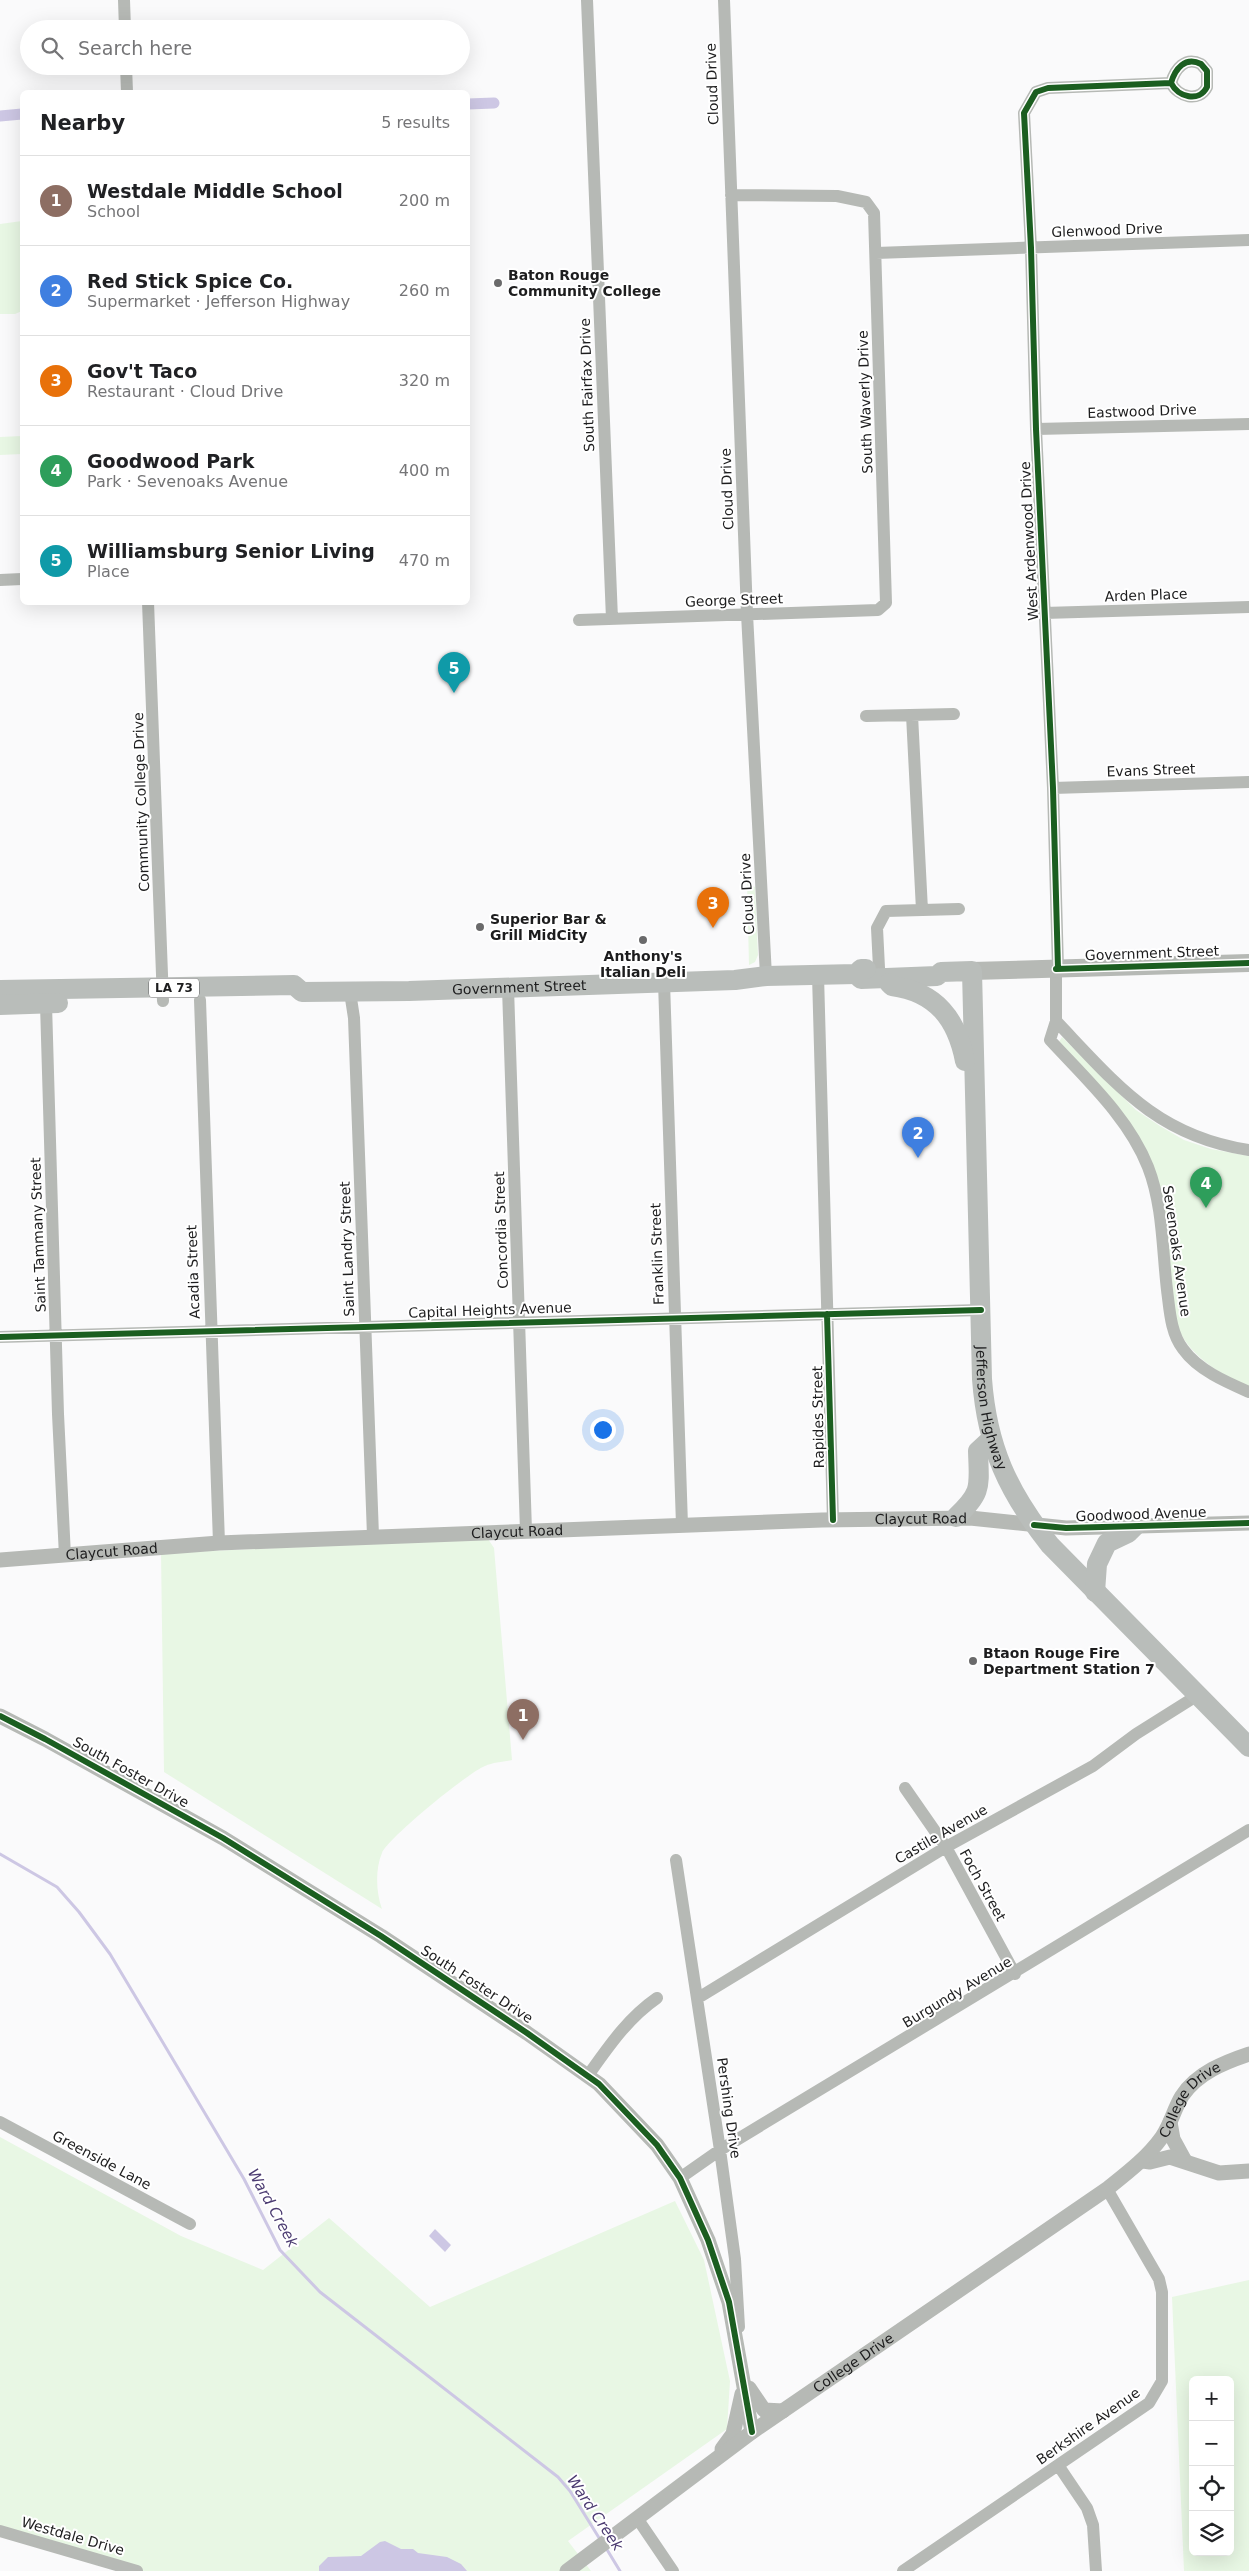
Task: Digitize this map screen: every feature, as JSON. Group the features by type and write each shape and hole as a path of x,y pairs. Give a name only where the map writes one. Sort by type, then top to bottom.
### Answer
{"main road":[{"name":"Government Street","path":"0,990 163,994 200,1000 295,998 302,992 508,988 735,980 766,976 856,974 861,969 882,973 937,976 941,972 1249,962"},
{"name":"Jefferson Highway","path":"972,971 983,1395 990,1439 1008,1484 1034,1525 1095,1592 1249,1747"},
{"path":"882,973 892,986 922,995 943,1011 959,1037 965,1061 973,1066"},
{"name":"Government Street","path":"0,1005 46,1004 246,986 294,985 302,992"},
{"path":"200,1000 203,994 208,992 239,991 246,986"},
{"path":"956,1517 973,1502 978,1491 978,1451 990,1439"},
{"path":"1095,1592 1097,1564 1107,1542 1128,1534 1135,1526"}],"street":[{"path":"124,0 125,20"},
{"name":"South Fairfax Drive","path":"587,0 612,619"},
{"name":"Cloud Drive","path":"724,0 747,614 766,976"},
{"path":"126,75 127,90"},
{"name":"West Ardenwood Drive","path":"1056,1021 1057,968 1053,788 1036,429 1031,248 1024,113 1036,92 1048,88 1171,83"},
{"name":"South Waverly Drive","path":"731,195 837,196 866,202 874,213 886,603"},
{"name":"Glenwood Drive","path":"876,253 1249,240"},
{"name":"Eastwood Drive","path":"1036,429 1249,424"},
{"path":"0,580 20,579"},
{"name":"George Street","path":"580,620 878,610 886,603"},
{"name":"Community College Drive","path":"148,605 163,994"},
{"name":"Arden Place","path":"1044,613 1249,607"},
{"path":"866,716 954,714"},
{"path":"912,715 922,910"},
{"name":"Evans Street","path":"1053,788 1249,782"},
{"path":"882,973 877,928 886,911 959,910"},
{"name":"Rapides Street","path":"818,975 833,1520"},
{"name":"Franklin Street","path":"664,982 682,1525"},
{"name":"Concordia Street","path":"508,988 526,1531"},
{"name":"Saint Landry Street","path":"350,992 354,1018 373,1536"},
{"name":"Acadia Street","path":"200,1000 219,1543"},
{"name":"Saint Tammany Street","path":"46,1004 64,1556"},
{"path":"1056,1021 1096,1063 1151,1114 1192,1136 1220,1145 1249,1150"},
{"name":"Sevenoaks Avenue","path":"1056,1021 1050,1040 1112,1108 1147,1164 1159,1210 1171,1322 1182,1348 1192,1359 1219,1378 1249,1392"},
{"name":"Capital Heights Avenue","path":"0,1337 981,1310"},
{"name":"Claycut Road","path":"0,1560 219,1543 682,1525 956,1517 1034,1525"},
{"name":"Goodwood Avenue","path":"1034,1525 1066,1528 1249,1522"},
{"name":"Castile Avenue","path":"698,1998 946,1847 1093,1766 1136,1734 1198,1695"},
{"name":"South Foster Drive","path":"0,1716 209,1829 381,1936 588,2074 657,2145 680,2178 720,2271 729,2302 744,2378 752,2432"},
{"name":"Foch Street","path":"905,1788 946,1847 1015,1974"},
{"name":"Burgundy Avenue","path":"680,2178 720,2150 1015,1974 1249,1830"},
{"name":"Pershing Drive","path":"676,1860 698,1998 735,2259 741,2362"},
{"path":"588,2074 620,2032 641,2009 657,1998"},
{"name":"College Drive","path":"567,2571 752,2432 1107,2189 1143,2161 1161,2138 1182,2096 1190,2085 1214,2069 1249,2054"},
{"name":"Greenside Lane","path":"0,2122 190,2224"},
{"path":"1170,2122 1173,2139 1185,2161"},
{"name":"College Drive","path":"1143,2161 1150,2162 1170,2157 1219,2172 1249,2171"},
{"name":"Berkshire Avenue","path":"903,2571 1149,2402 1162,2381 1163,2305 1159,2279 1107,2189"},
{"path":"744,2378 761,2408 767,2411 783,2411"},
{"path":"700,2471 733,2434 744,2378"},
{"path":"1058,2465 1087,2508 1093,2525 1096,2571"},
{"path":"637,2518 673,2571"},
{"name":"Westdale Drive","path":"0,2531 137,2571"}],"green space":[{"path":"20,221 20,312 15,314 0,314 0,224"},
{"path":"20,436 20,454 0,455 0,437"},
{"path":"747,883 755,887 758,955 755,962 749,965"},
{"path":"1062,1037 1136,1110 1160,1126 1184,1140 1211,1149 1249,1156 1249,1388 1216,1370 1196,1354 1181,1335 1176,1323 1154,1172 1059,1042"},
{"path":"488,1539 494,1548 512,1760 491,1764 476,1771 430,1806 388,1845 382,1853 377,1874 382,1909 164,1772 161,1553"},
{"path":"0,2137 181,2236 263,2270 329,2218 430,2307 675,2201 704,2260 730,2381 727,2429 568,2541 591,2571 134,2571 0,2531"},
{"path":"1249,2280 1249,2571 1184,2571 1172,2297"}],"shaded area":[{"path":"435,2229 451,2245 445,2252 429,2236"},
{"path":"385,2541 401,2549 413,2549 418,2553 447,2557 461,2564 467,2571 319,2571 319,2566 328,2557 361,2556 380,2542"}],"waterway":[{"path":"470,104 494,103"},
{"path":"0,116 20,114"},
{"name":"Ward Creek","path":"0,1854 57,1887 79,1912 110,1954 244,2179 280,2250 320,2292 558,2477 570,2491 601,2541"},
{"name":"Ward Creek","path":"606,2548 620,2571"}],"cycle path":[{"path":"1058,969 1053,788 1036,429 1031,248 1024,113 1036,92 1048,88 1171,83 1178,69 1190,62 1201,64 1207,71 1207,87 1199,95 1183,95 1171,83"},
{"path":"1056,969 1249,963"},
{"path":"0,1337 981,1310"},
{"path":"827,1314 833,1520"},
{"path":"1034,1525 1066,1528 1249,1523"},
{"path":"0,1716 223,1838 381,1936 527,2033 599,2084 657,2145 680,2178 708,2240 729,2302 752,2432"}],"place":[{"name":"Baton Rouge Community College","path":"498,283"},
{"name":"Williamsburg Senior Living","path":"454,693"},
{"name":"Superior Bar & Grill MidCity","path":"480,927"},
{"name":"Gov't Taco","path":"713,928"},
{"name":"Anthony's Italian Deli","path":"643,940"},
{"name":"Red Stick Spice Co.","path":"918,1158"},
{"name":"Goodwood Park","path":"1206,1208"},
{"name":"Btaon Rouge Fire Department Station 7","path":"973,1661"},
{"name":"Westdale Middle School","path":"523,1740"}]}
